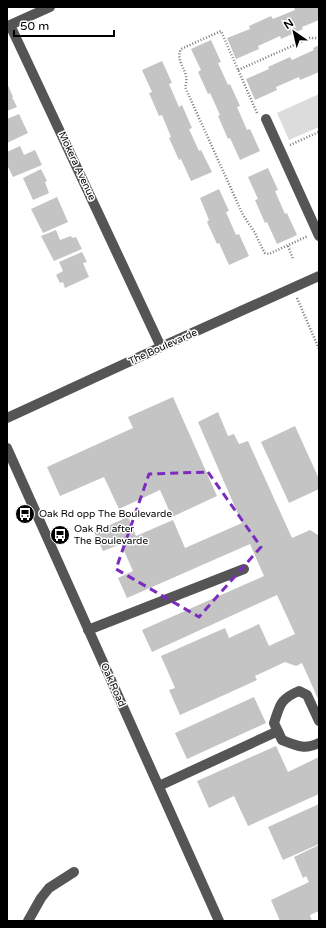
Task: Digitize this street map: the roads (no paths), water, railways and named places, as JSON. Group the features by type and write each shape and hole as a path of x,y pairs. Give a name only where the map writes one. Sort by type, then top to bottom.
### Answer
{"street":[{"name":"Mokera Avenue","path":"50,7 10,25 162,347"},
{"path":"266,119 318,234"},
{"name":"The Boulevarde","path":"7,418 319,276"},
{"name":"Oak Road","path":"7,448 219,921"},
{"path":"88,630 244,569"},
{"path":"319,721 307,695 299,691 288,696 280,706 274,723 282,740 298,746 311,746 319,743"},
{"path":"158,786 278,731"},
{"path":"28,921 41,898 49,888 74,872"}],"place":[{"name":"Oak Rd opp The Boulevarde","path":"25,514"},
{"name":"Oak Rd after The Boulevarde","path":"60,535"}]}
